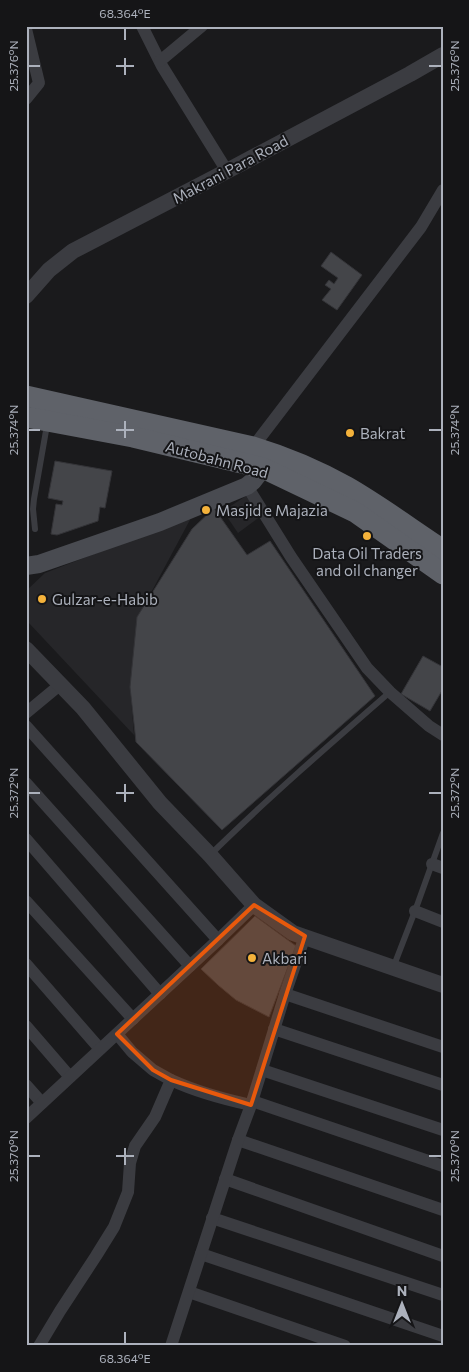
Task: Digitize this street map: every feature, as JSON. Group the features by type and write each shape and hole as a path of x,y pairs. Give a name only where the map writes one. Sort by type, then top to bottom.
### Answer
{"highway":[{"name":"Autobahn Road","path":"26,396 277,454 304,465 347,487 443,550"},
{"name":"Autobahn Road","path":"26,417 133,437 263,468 355,512 443,574"}],"main road":[{"path":"26,566 40,564 160,522 247,486 263,468"}],"street":[{"path":"142,26 160,61 228,171"},
{"path":"160,61 202,26"},
{"path":"26,30 40,83 26,99"},
{"name":"Makrani Para Road","path":"26,296 49,270 73,251 228,171 443,55"},
{"path":"252,447 421,227 443,190"},
{"path":"247,486 291,557 367,668 390,692 429,726 443,735"},
{"path":"26,649 83,708 160,803 254,904 293,933 443,985"},
{"path":"26,713 61,684"},
{"path":"26,726 218,940"},
{"path":"26,784 190,966"},
{"path":"26,839 160,994"},
{"path":"26,901 133,1019"},
{"path":"26,1118 218,940 254,904"},
{"path":"415,912 443,922"},
{"path":"171,1346 238,1140 252,1103 304,936"},
{"path":"26,964 100,1049"},
{"path":"285,994 443,1047"},
{"path":"26,1026 70,1077"},
{"path":"274,1029 443,1085"},
{"path":"117,1034 132,1052 153,1070 191,1090 211,1096 252,1103 443,1166"},
{"path":"262,1070 443,1130"},
{"path":"39,1346 114,1227 128,1192 130,1163 135,1146 155,1116 171,1080"},
{"path":"26,1085 42,1103"},
{"path":"238,1140 443,1210"},
{"path":"225,1179 443,1256"},
{"path":"212,1218 443,1295"},
{"path":"201,1254 443,1336"},
{"path":"189,1292 345,1346"}],"lane":[{"path":"34,529 34,499 47,421"},
{"path":"210,855 313,759 390,692"},
{"path":"393,968 415,912 437,866 443,833"}],"highlighted area":[{"path":"254,905 305,936 251,1105 171,1080 153,1070 117,1034"}],"shaded area":[{"path":"246,496 261,516 238,533 223,511"},
{"path":"192,516 138,617 130,687 134,735 28,622 26,591 45,573"}],"building":[{"path":"331,252 362,275 337,310 322,300 331,289 325,285 329,280 334,284 338,278 321,266"},
{"path":"55,461 112,471 105,508 100,507 98,521 57,535 51,534 56,504 62,505 63,501 48,498"},
{"path":"214,508 247,555 270,541 375,696 222,830 136,742 130,687 137,617 192,529"},
{"path":"423,656 443,667 443,689 430,711 401,694"},
{"name":"Akbari","path":"255,916 296,946 269,1017 236,1000 201,969"}],"place":[{"name":"Bakrat","path":"350,433"},
{"name":"Masjid e Majazia","path":"206,510"},
{"name":"Data Oil Traders and oil changer","path":"367,536"},
{"name":"Gulzar-e-Habib","path":"42,599"},
{"name":"Akbari","path":"252,958"}]}
